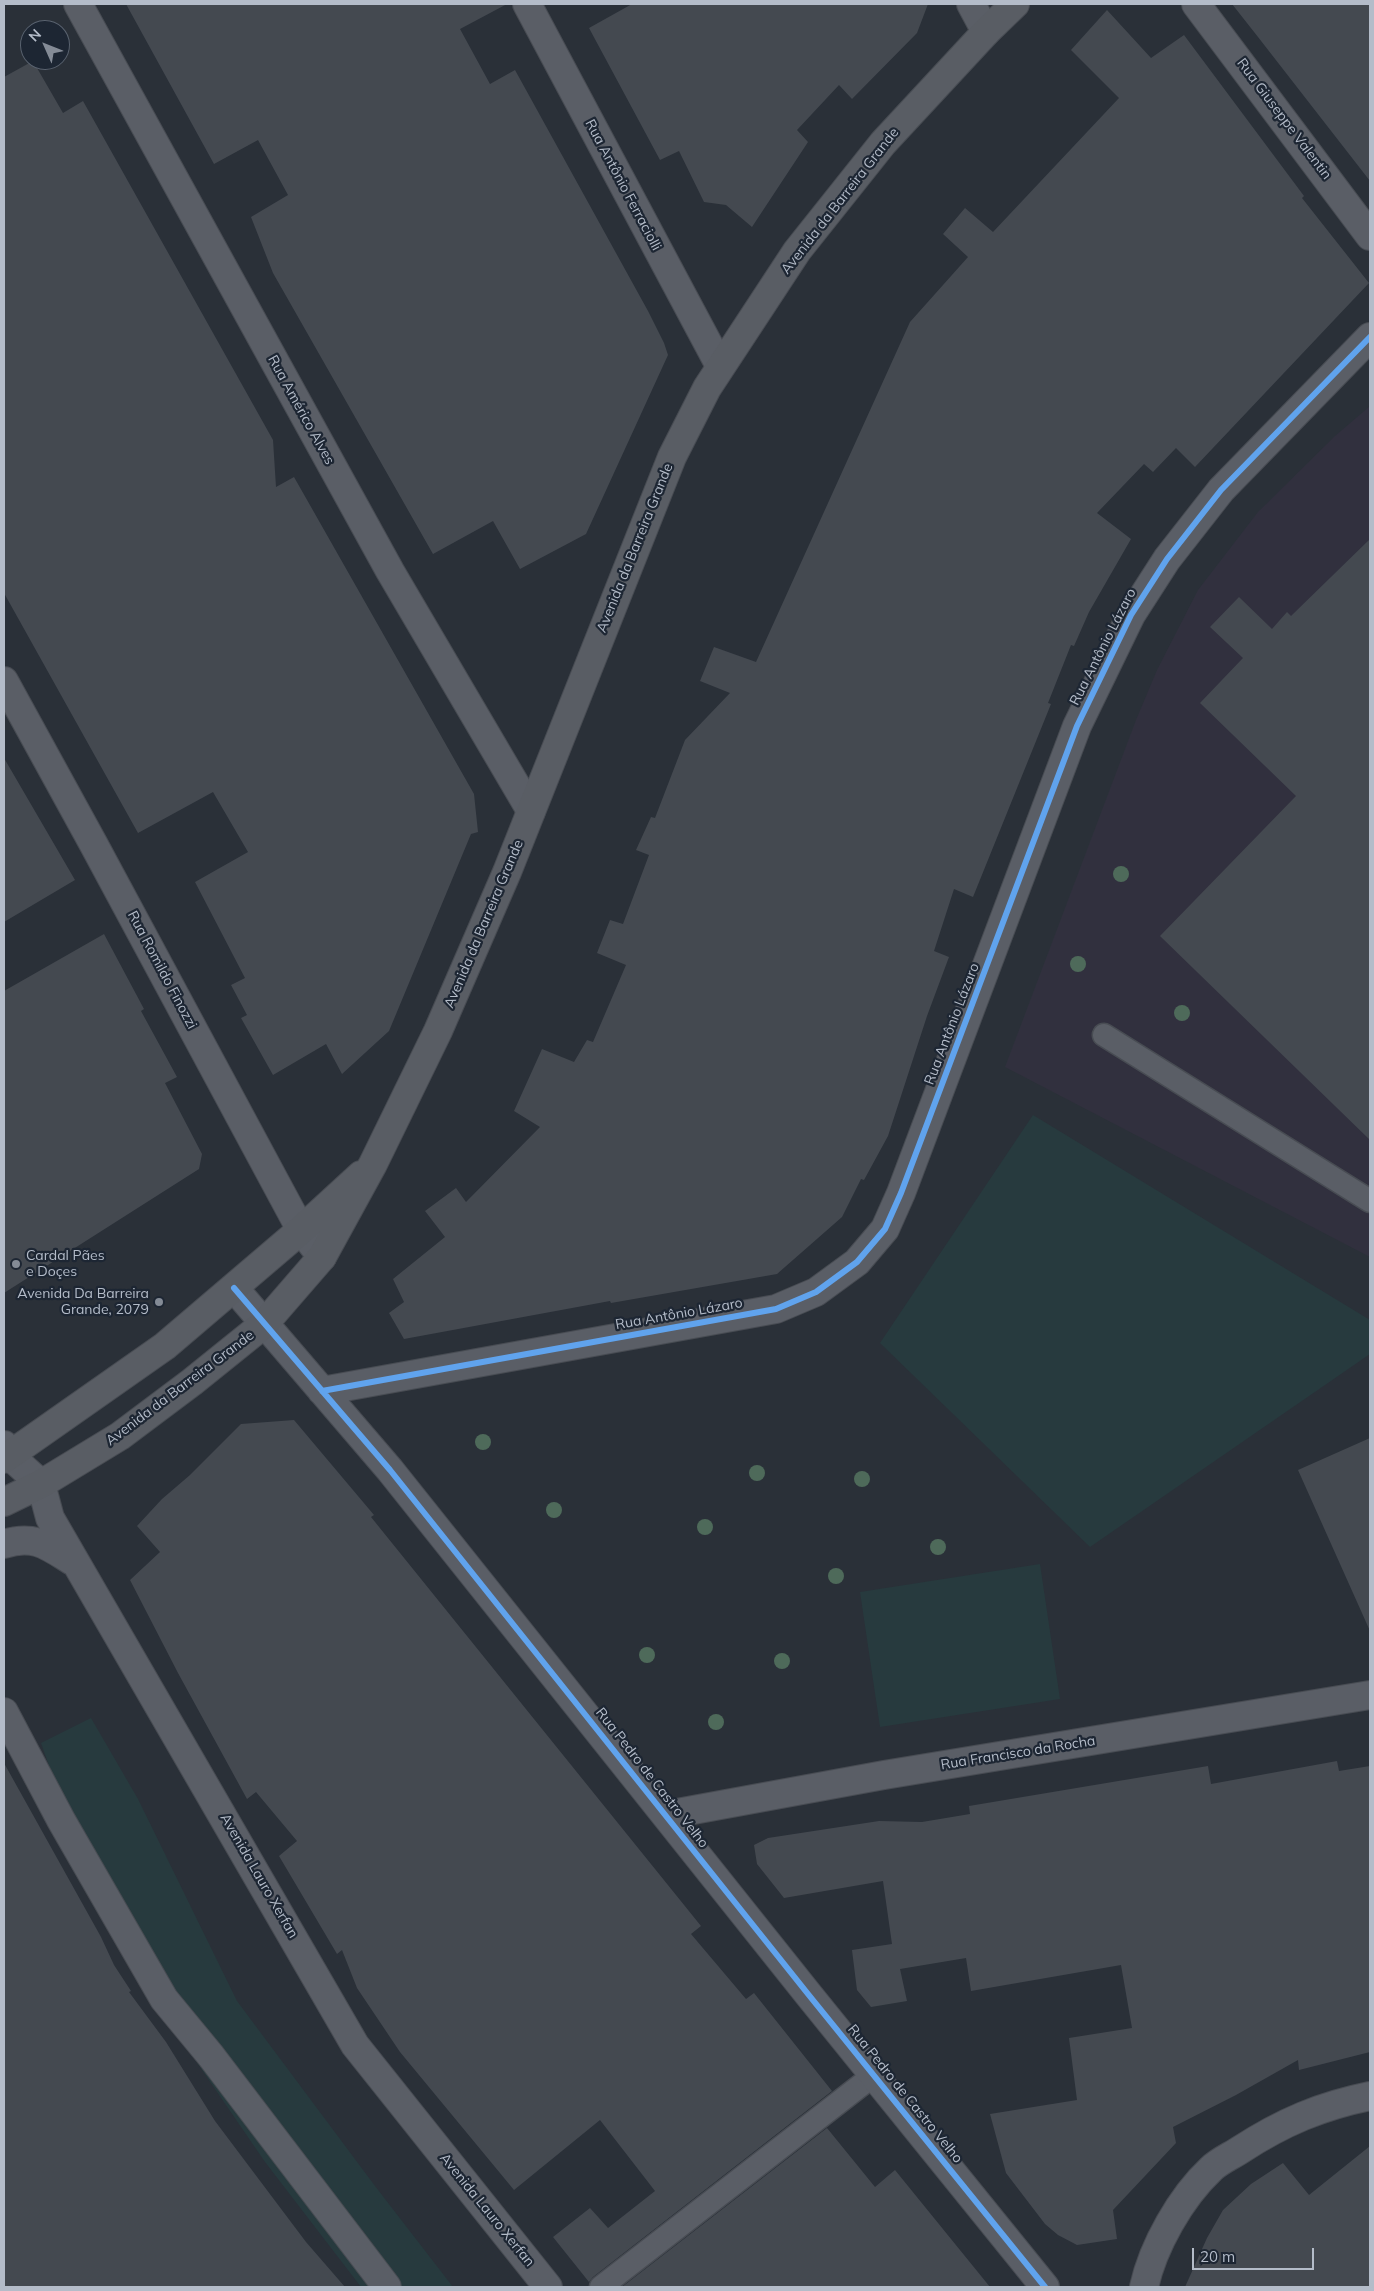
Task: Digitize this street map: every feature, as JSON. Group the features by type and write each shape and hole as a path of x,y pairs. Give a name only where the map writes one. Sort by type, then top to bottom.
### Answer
{"main road":[{"name":"Avenida da Barreira Grande","path":"4,1502 41,1484 120,1436 192,1382 264,1324 322,1257 373,1164 438,1031 531,812 672,457 720,366 797,252 877,150 986,32 1015,4"},
{"name":"Avenida da Barreira Grande","path":"6,1453 165,1346 301,1230 373,1164"}],"street":[{"name":"Rua Américo Alves","path":"78,4 390,571 531,812"},
{"name":"Rua Antônio Ferraciolli","path":"527,4 720,366"},
{"path":"971,4 986,32"},
{"name":"Rua Giuseppe Valentin","path":"1196,4 1370,236"},
{"name":"Rua Antônio Lázaro","path":"322,1391 776,1309 816,1292 857,1262 885,1229 901,1193 1077,726 1131,615 1166,559 1221,490 1370,337"},
{"name":"Rua Romildo Finozzi","path":"4,681 94,844 301,1230 322,1257"},
{"name":"Rua Pedro de Castro Velho","path":"234,1288 390,1470 1046,2287"},
{"path":"6,1453 41,1484"},
{"name":"Avenida Lauro Xerfan","path":"41,1484 50,1518 356,2045 548,2287"},
{"path":"4,1544 14,1540 40,1541 76,1563"},
{"name":"Rua Francisco da Rocha","path":"666,1815 884,1774 1370,1695"},
{"path":"4,1712 61,1820 164,1999 211,2056 387,2287"},
{"path":"1144,2287 1148,2270 1179,2206 1212,2168 1272,2129 1334,2103 1370,2096"}],"lane":[{"path":"1104,1035 1370,1201"},
{"path":"601,2287 874,2075"}],"shaded area":[{"path":"1370,406 1370,1257 1005,1067 1136,720 1157,670 1198,590 1258,512 1335,436"}],"green space":[{"path":"1033,1115 1370,1320 1370,1354 1090,1547 880,1343"},
{"path":"1040,1564 1060,1699 880,1727 860,1592"},
{"path":"91,1718 138,1799 237,2001 453,2287 361,2287 265,2162 126,1959 73,1833 41,1743"}],"building":[{"path":"126,4 507,4 460,29 490,84 515,70 648,311 668,355 586,534 520,569 493,521 433,554 273,273 251,217 288,195 258,140 214,164"},
{"path":"632,4 928,4 917,33 852,99 839,85 797,130 808,142 752,227 726,205 704,202 679,151 660,160 589,28"},
{"path":"1232,4 1370,4 1370,181 1258,37"},
{"path":"1107,10 1151,58 1184,35 1304,196 1302,198 1369,283 1195,467 1176,448 1153,472 1144,464 1097,513 1131,539 1089,612 1074,646 1071,645 1048,703 1051,704 973,897 954,889 934,951 949,957 927,1016 888,1136 864,1180 861,1179 842,1217 777,1274 611,1303 610,1301 404,1339 389,1313 404,1302 393,1279 445,1237 425,1211 456,1188 466,1202 540,1127 514,1111 542,1049 574,1062 587,1040 593,1042 626,965 597,953 610,920 623,924 649,855 636,850 651,817 655,818 685,740 730,693 700,681 714,647 756,662 910,322 968,257 943,234 965,208 993,232 1119,98 1071,50"},
{"path":"20,68 20,70 38,70 63,113 83,101 273,440 276,487 294,477 474,794 478,832 471,834 389,1031 342,1074 326,1044 273,1075 241,1018 247,1015 231,985 245,978 195,882 248,852 213,792 138,833 4,593 4,77"},
{"path":"1370,539 1370,1140 1160,936 1296,796 1200,703 1243,658 1210,627 1239,597 1272,629 1287,612 1291,616"},
{"path":"4,758 75,880 4,922"},
{"path":"104,934 144,1009 141,1011 177,1077 165,1083 202,1154 199,1169 4,1293 4,991"},
{"path":"294,1420 374,1515 371,1517 701,1926 691,1934 746,1999 754,1993 832,2091 589,2282 553,2237 590,2208 608,2228 655,2191 600,2120 514,2190 400,2052 357,1988 342,1950 337,1954 279,1856 297,1841 256,1792 247,1799 130,1580 160,1552 137,1526 162,1499 190,1475 241,1424"},
{"path":"1370,1438 1370,1631 1298,1470"},
{"path":"1337,1761 1339,1771 1370,1766 1370,2052 1299,2070 1298,2060 1236,2095 1173,2127 1176,2143 1113,2210 1117,2239 1077,2245 1058,2235 1045,2224 1006,2173 990,2114 1077,2100 1069,2038 1132,2028 1121,1965 971,1991 966,1958 900,1969 907,2001 871,2007 857,1990 852,1950 892,1944 883,1881 784,1898 757,1864 754,1845 768,1838 879,1821 922,1822 970,1814 969,1806 1208,1766 1211,1784"},
{"path":"4,1763 101,1937 114,1965 131,1991 129,1992 166,2042 215,2121 306,2242 345,2287 4,2287"},
{"path":"827,2128 875,2187 895,2170 990,2287 622,2287"},
{"path":"1370,2146 1370,2287 1185,2287 1207,2238 1223,2210 1251,2184 1283,2163 1309,2195"}],"cycle path":[{"path":"322,1391 776,1309 816,1292 857,1262 885,1229 901,1193 1077,726 1131,615 1167,559 1221,490 1370,337"},
{"path":"234,1288 390,1470 808,1994 1045,2287"}],"place":[{"name":"Cardal Pães e Doçes","path":"16,1264"},
{"name":"Avenida Da Barreira Grande, 2079","path":"159,1302"}]}
